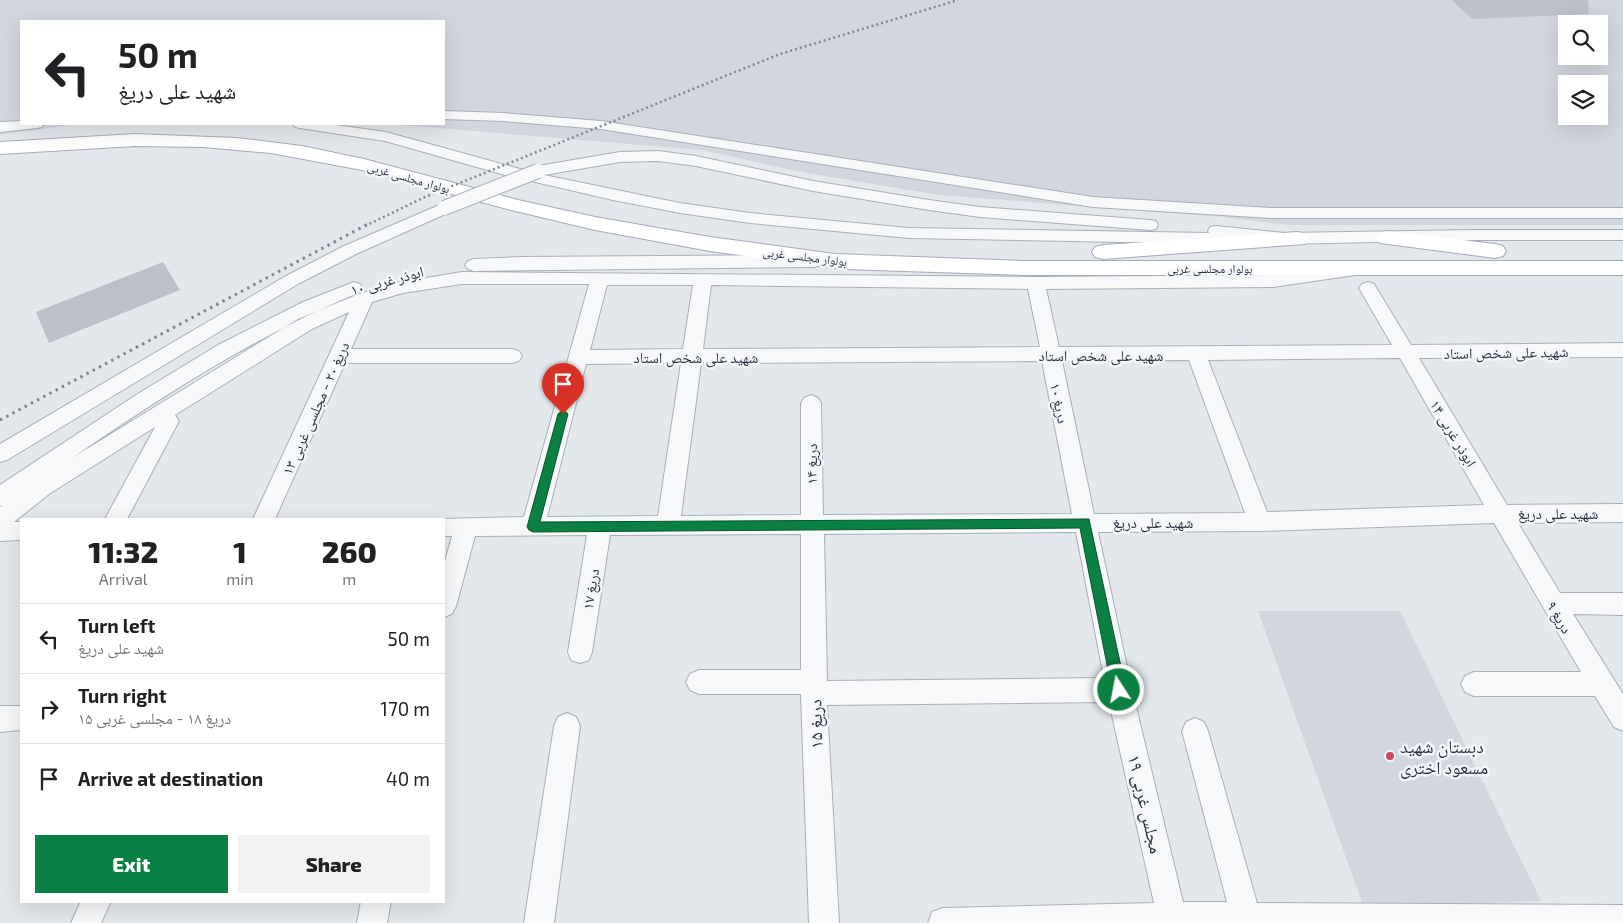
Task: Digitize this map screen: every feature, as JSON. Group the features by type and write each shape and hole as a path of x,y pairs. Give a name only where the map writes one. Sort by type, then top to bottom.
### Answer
{"main road":[{"name":"بولوار مجلسی غربی","path":"0,136 88,128 163,126 231,128 268,132 357,147 415,160 557,199 687,224 805,240 907,249 1103,252 1623,252"},
{"name":"بولوار مجلسی غربی","path":"0,148 78,141 152,139 271,147 341,159 461,192 600,226 683,240 832,260 945,267 1623,268"},
{"path":"1388,238 1495,251"},
{"path":"1103,252 1298,239"}],"street":[{"path":"0,114 20,112"},
{"path":"445,115 503,117 601,125 1093,202 1271,212 1623,213"},
{"path":"0,128 27,125"},
{"path":"307,125 386,137 511,172 680,208 776,221 909,233 1100,238 1298,239 1474,235 1623,236"},
{"path":"0,454 292,280 366,243 444,208 538,172 620,157 658,156 696,160 813,186 980,212 1298,239"},
{"name":"ابوذر غربی ۱۰","path":"0,497 177,379 256,332 312,304 362,285 409,271 457,266 521,263 832,260"},
{"path":"0,520 41,488 305,324 365,298 402,287 462,278 1036,283 1273,281 1375,268"},
{"path":"533,527 599,278"},
{"path":"668,526 703,279"},
{"name":"دریغ ۱۰","path":"1036,283 1119,690"},
{"path":"1368,288 1407,353"},
{"name":"دریغ ۲۰ - مجلسی غربی ۱۳","path":"264,518 365,298"},
{"name":"شهید علی شخص استاد","path":"578,357 1622,351"},
{"name":"ابوذر غربی ۱۴","path":"1407,353 1502,514"},
{"path":"1196,354 1260,522"},
{"path":"338,356 512,356"},
{"name":"دریغ ۱۴","path":"811,403 811,525"},
{"path":"117,518 168,421"},
{"name":"شهید علی دریغ","path":"455,527 1260,522 1502,514 1623,513"},
{"name":"دریغ ۹","path":"1502,514 1552,604 1623,718"},
{"name":"دریغ ۱۵","path":"811,525 814,688 824,923"},
{"name":"دریغ ۱۷","path":"580,652 600,526"},
{"path":"445,599 455,527"},
{"path":"0,532 20,531"},
{"path":"1552,604 1623,604"},
{"path":"699,682 814,688 1119,690"},
{"path":"1474,684 1602,684"},
{"name":"مجلس غربی ۱۹","path":"1119,690 1191,919"},
{"path":"0,719 20,718"},
{"path":"539,923 567,726"},
{"path":"1195,731 1246,918"},
{"path":"86,923 95,903"},
{"path":"372,923 376,903"},
{"path":"943,923 1246,918 1623,920"}],"shaded area":[{"path":"0,0 1623,0 1623,225 1288,225 1223,217 939,195 796,171 702,150 401,125 445,125 445,20 20,20 20,125 68,125 0,135"},
{"name":"دبستان شهید مسعود اختری","path":"1258,611 1400,611 1541,901 1364,908"}],"building":[{"path":"1452,0 1588,0 1589,14 1472,19"},
{"path":"163,262 180,290 49,343 36,312"}],"railway":[{"path":"365,226 425,197 780,54 958,0"},
{"path":"0,420 368,224"}],"place":[{"name":"دبستان شهید مسعود اختری","path":"1390,756"}],"route":[{"path":"563,414 533,527 1085,523 1119,690"}]}
